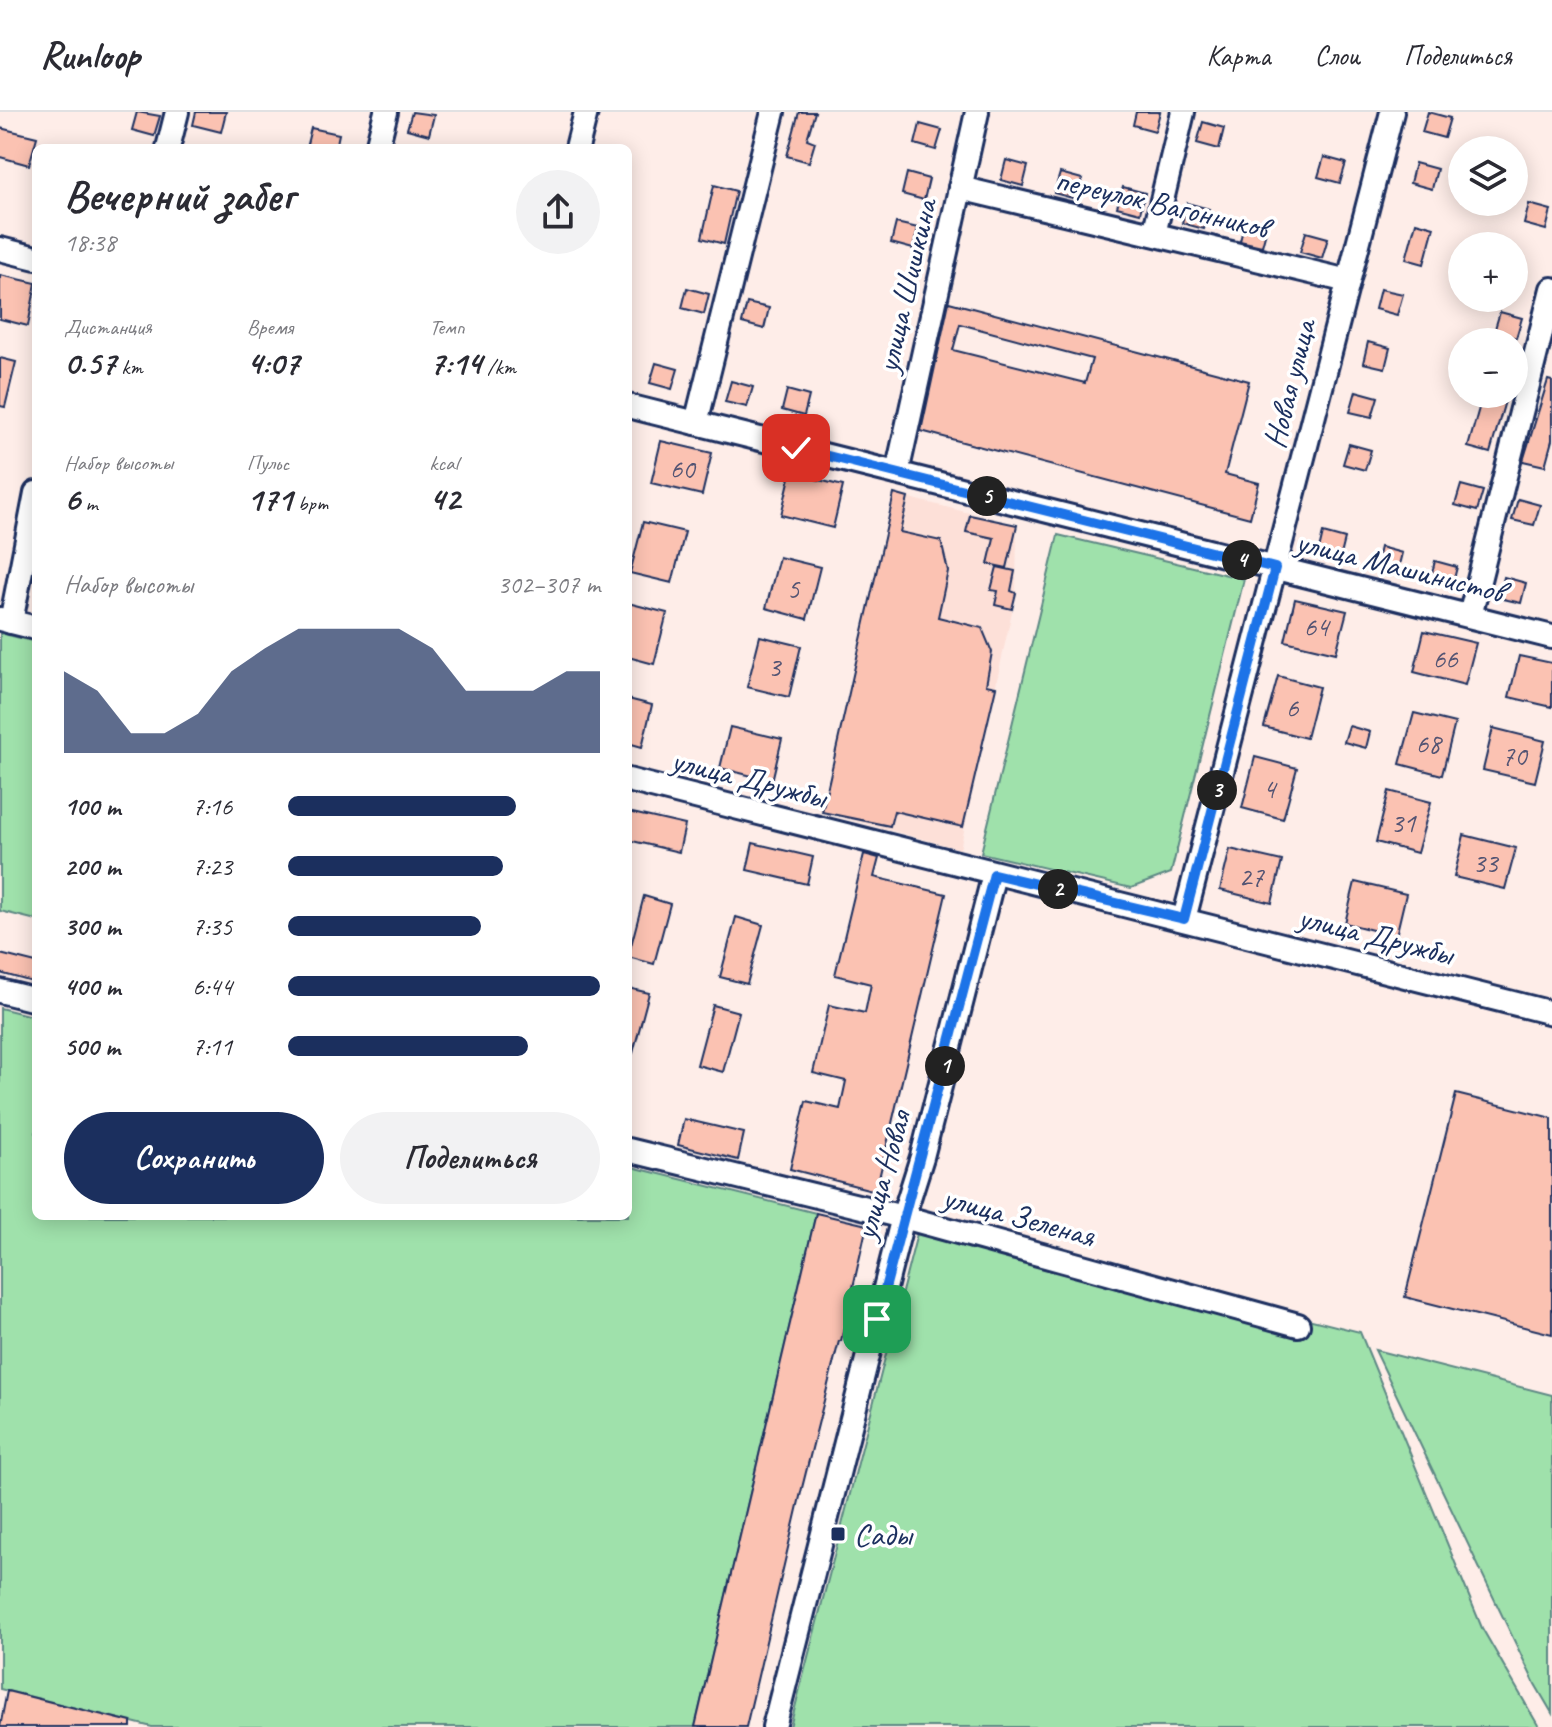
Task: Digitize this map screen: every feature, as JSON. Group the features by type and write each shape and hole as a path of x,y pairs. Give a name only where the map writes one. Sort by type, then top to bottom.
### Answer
{"street":[{"path":"169,144 177,112"},
{"path":"378,144 386,112"},
{"path":"578,144 586,112"},
{"path":"696,423 773,112"},
{"name":"улица Шишкина","path":"897,473 977,112"},
{"path":"1154,234 1183,112"},
{"name":"Новая улица","path":"1184,919 1392,112"},
{"name":"переулок Вагонников","path":"960,188 1348,281"},
{"path":"0,249 32,257"},
{"path":"1470,616 1552,289"},
{"name":"улица Машинистов","path":"632,407 1552,637"},
{"path":"32,510 6,620 32,627"},
{"name":"улица Дружбы","path":"632,781 1552,1013"},
{"name":"улица Новая","path":"774,1727 903,1217 922,1157 994,874"},
{"path":"0,991 32,999"},
{"name":"улица Зеленая","path":"632,1151 903,1217 1298,1325"}],"shaded area":[{"path":"894,494 1017,525 1016,593 960,849 822,812"}],"green space":[{"path":"1058,535 1244,579 1171,873 1131,888 981,853"},
{"path":"0,633 32,641 32,919 0,911"},
{"path":"0,1008 32,1016 32,1220 632,1220 632,1167 816,1213 695,1727 152,1727 0,1689"},
{"path":"920,1222 1360,1332 1482,1628 1539,1727 790,1727"},
{"path":"1375,1350 1552,1395 1552,1713 1535,1684"}],"building":[{"path":"137,112 160,116 154,136 132,130"},
{"path":"196,112 226,112 221,132 193,125"},
{"path":"412,112 434,115 429,135 407,129"},
{"path":"799,112 815,112 807,139 815,142 809,162 787,156"},
{"path":"1136,112 1160,112 1155,131 1133,125"},
{"path":"1428,112 1450,118 1444,138 1422,132"},
{"path":"1203,122 1224,128 1219,149 1197,143"},
{"path":"920,124 942,130 936,150 915,144"},
{"path":"0,128 37,137 35,144 32,144 29,165 0,157"},
{"path":"311,128 339,134 337,144 307,144"},
{"path":"1324,157 1346,163 1340,183 1318,177"},
{"path":"1006,160 1028,166 1023,186 1001,180"},
{"path":"1415,163 1437,169 1432,189 1410,183"},
{"path":"907,173 929,179 924,200 902,194"},
{"path":"1060,173 1082,179 1076,199 1054,193"},
{"path":"714,185 736,191 724,244 702,238"},
{"path":"1123,187 1145,193 1140,213 1117,207"},
{"path":"1187,203 1209,209 1204,229 1182,223"},
{"path":"1529,204 1551,210 1546,230 1524,224"},
{"path":"1245,221 1267,227 1262,246 1240,241"},
{"path":"1416,222 1434,227 1424,264 1406,259"},
{"path":"896,223 918,228 913,249 891,243"},
{"path":"1306,232 1328,238 1322,258 1300,252"},
{"path":"0,275 32,282 28,326 0,319"},
{"path":"687,288 709,294 704,314 682,308"},
{"path":"1380,289 1403,294 1397,315 1375,309"},
{"path":"949,302 1249,381 1225,474 1259,483 1250,518 921,431","holes":["960,324 1092,359 1085,383 953,350"]},
{"path":"747,303 769,308 764,329 742,323"},
{"path":"1500,312 1522,318 1519,328 1495,328"},
{"path":"1368,342 1390,348 1385,368 1363,363"},
{"path":"0,358 16,362 5,407 0,406"},
{"path":"656,363 678,369 672,389 650,383"},
{"path":"1548,380 1552,381 1552,440 1545,466 1523,461"},
{"path":"731,381 753,387 747,407 725,402"},
{"path":"787,390 809,396 804,416 782,410"},
{"path":"1356,391 1378,397 1372,417 1350,412"},
{"path":"1479,408 1503,408 1490,453 1468,447"},
{"path":"661,441 712,453 702,495 651,483"},
{"path":"1349,444 1371,450 1365,470 1343,464"},
{"path":"791,473 843,486 833,528 781,515"},
{"path":"1461,485 1483,491 1477,511 1455,505"},
{"path":"894,494 908,498 900,532 941,541 948,571 938,617 982,628 992,652 986,685 996,687 963,827 894,811 890,826 822,812"},
{"path":"1518,499 1540,505 1534,525 1512,520"},
{"path":"970,515 1017,525 1007,568 988,564 994,538 966,532"},
{"path":"643,522 685,532 672,583 632,573"},
{"path":"1323,533 1345,539 1340,559 1318,554"},
{"path":"1380,547 1402,553 1397,573 1375,568"},
{"path":"779,557 820,567 807,619 766,608"},
{"path":"1435,561 1457,567 1452,587 1430,581"},
{"path":"997,567 1015,571 1011,591 1016,593 1012,609 995,605 998,591 991,590"},
{"path":"1504,577 1526,583 1521,603 1499,598"},
{"path":"1295,599 1347,611 1336,653 1285,641"},
{"path":"632,604 667,613 654,664 632,658"},
{"path":"1424,631 1476,643 1465,685 1414,672"},
{"path":"760,636 801,646 789,697 747,687"},
{"path":"1519,656 1552,663 1552,707 1509,697"},
{"path":"1278,676 1319,687 1306,738 1264,727"},
{"path":"632,700 652,705 642,747 632,744"},
{"path":"1414,713 1455,723 1442,775 1400,764"},
{"path":"1349,726 1370,732 1366,748 1344,742"},
{"path":"730,727 782,739 772,781 720,768"},
{"path":"1493,728 1545,741 1535,782 1483,770"},
{"path":"1255,757 1297,768 1283,819 1242,808"},
{"path":"1389,791 1431,802 1417,853 1376,842"},
{"path":"632,813 685,825 679,852 632,841"},
{"path":"1464,835 1516,848 1505,889 1454,877"},
{"path":"753,843 813,857 807,884 747,870"},
{"path":"1230,849 1282,861 1272,903 1220,890"},
{"path":"864,854 879,858 874,877 946,894 876,1191 790,1169 806,1101 840,1109 846,1081 813,1073 829,1005 865,1013 871,984 835,975"},
{"path":"1355,882 1406,894 1396,936 1345,923"},
{"path":"644,896 670,904 654,964 632,958 632,942"},
{"path":"736,917 763,925 747,984 720,977"},
{"path":"0,954 32,962 32,982 0,973"},
{"path":"632,989 649,993 632,1053"},
{"path":"713,1005 739,1012 723,1072 697,1065"},
{"path":"1456,1094 1552,1118 1552,1334 1405,1297"},
{"path":"684,1119 744,1133 738,1160 678,1145"},
{"path":"816,1213 867,1225 841,1341 802,1488 746,1727 695,1727"},
{"path":"7,1691 131,1722 131,1727 0,1727"}],"place":[{"name":"Сады","path":"838,1534"}],"route":[{"path":"796,448 1275,568 1184,919 994,874 877,1319"}]}
